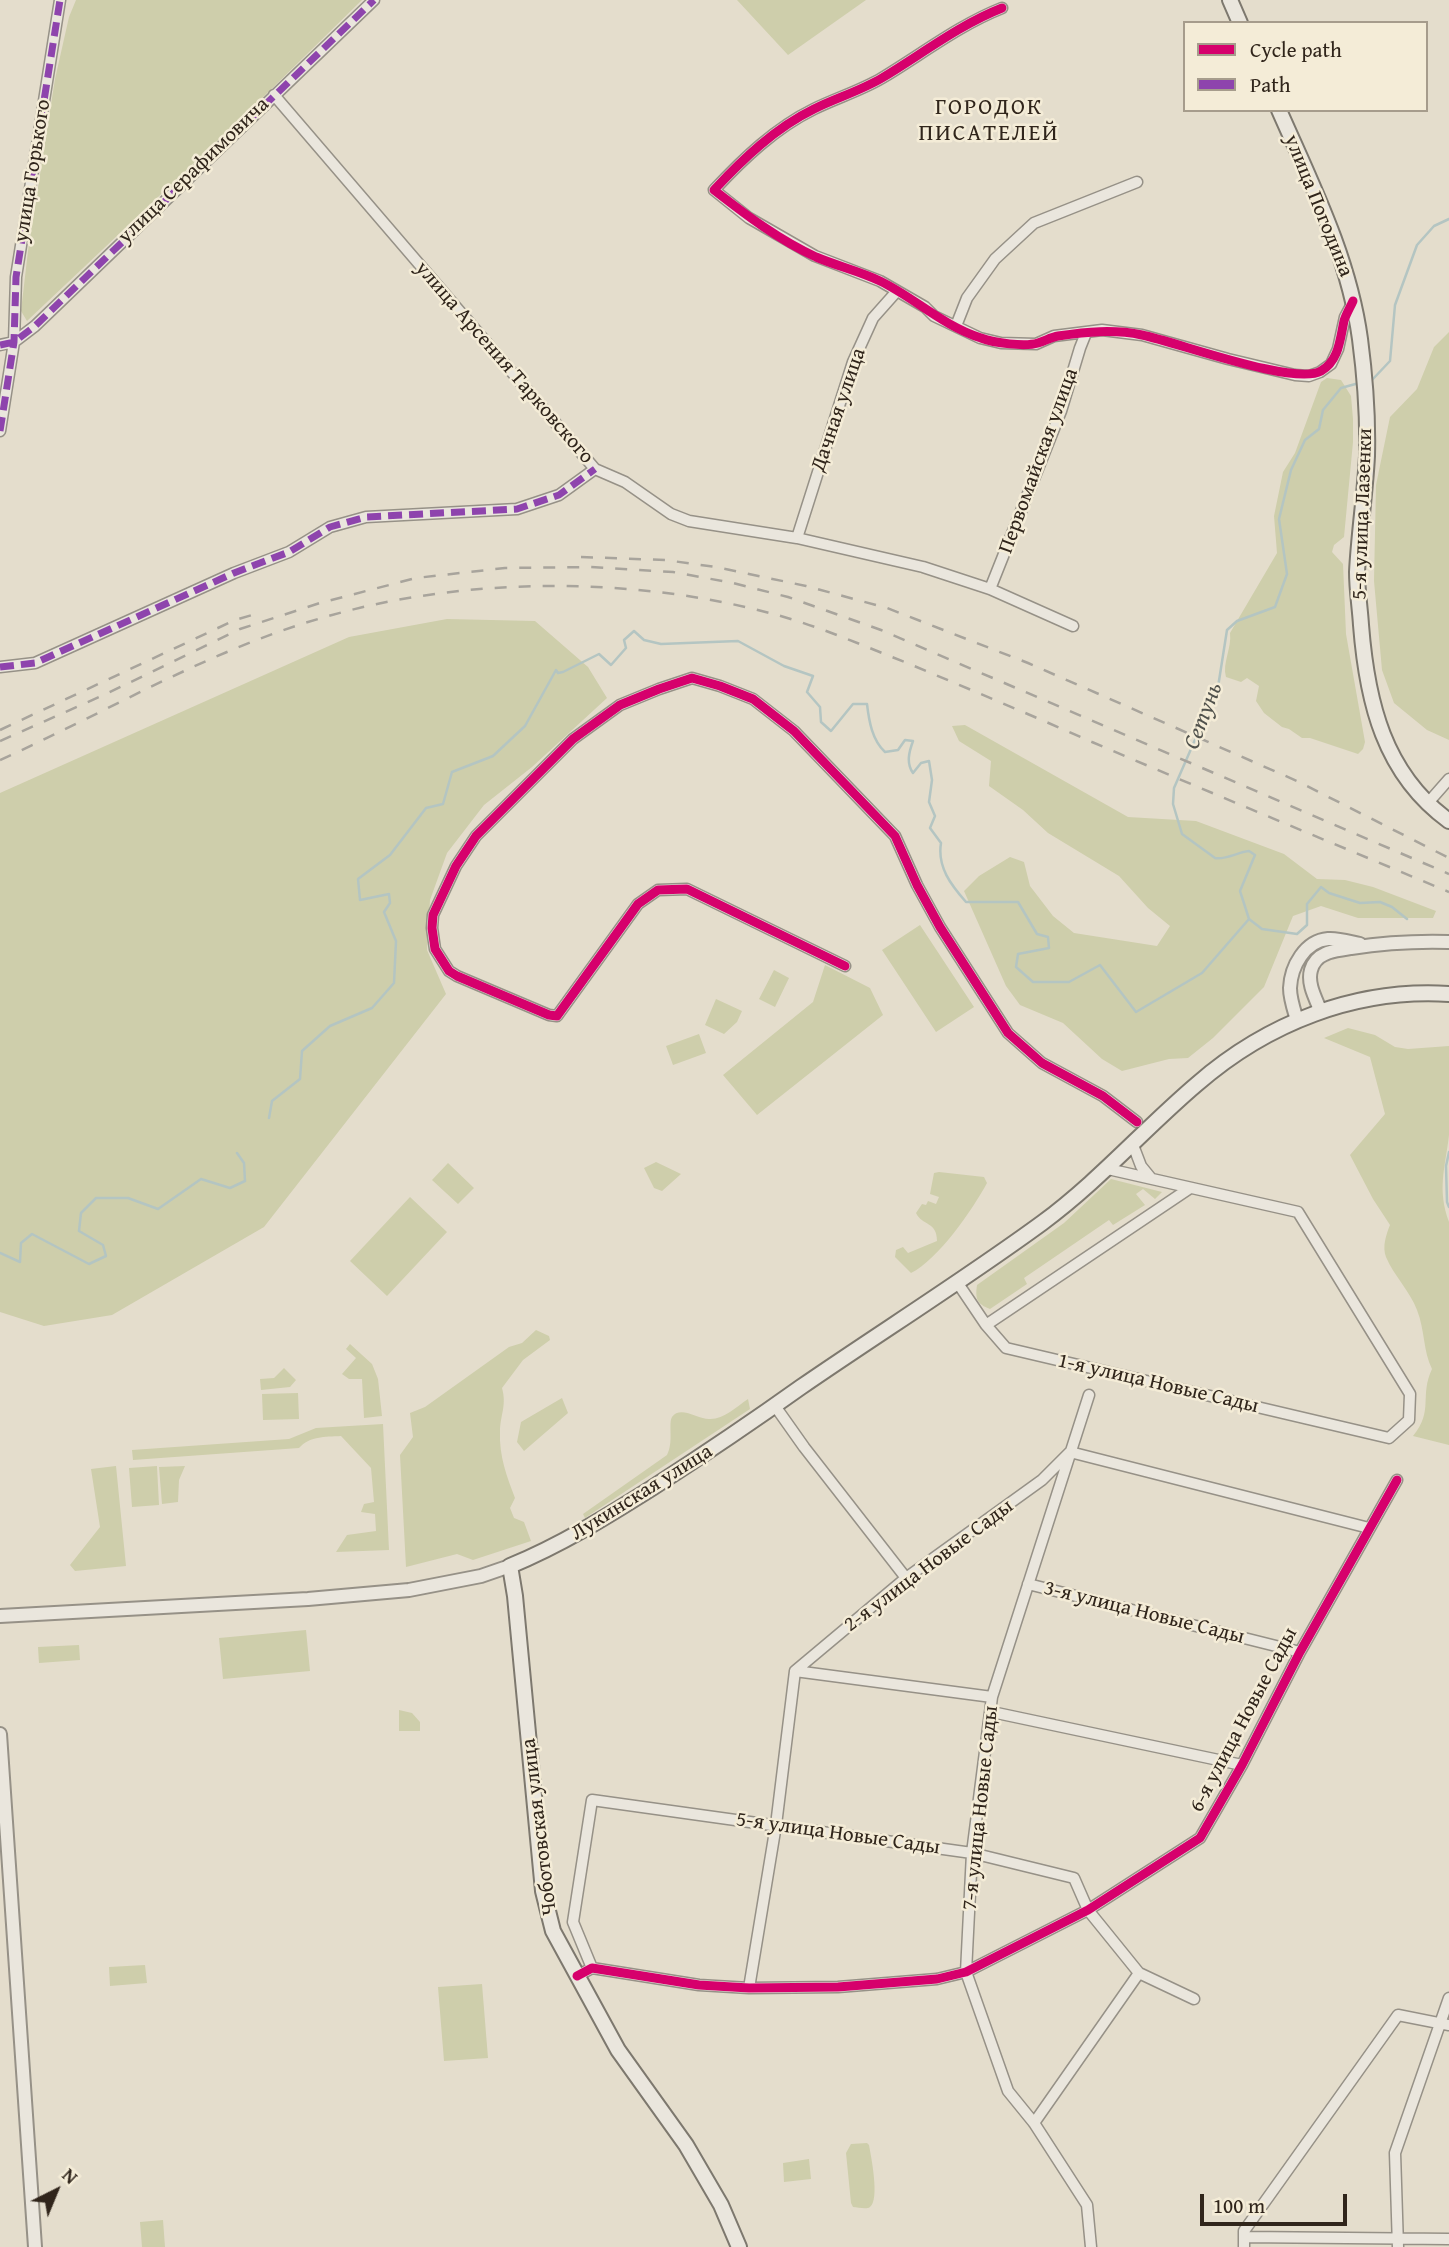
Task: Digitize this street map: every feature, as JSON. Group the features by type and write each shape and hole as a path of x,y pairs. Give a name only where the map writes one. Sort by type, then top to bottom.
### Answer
{"main road":[{"path":"1230,0 1239,21"},
{"name":"улица Погодина","path":"1280,112 1343,261 1360,343 1366,414"},
{"name":"5-я улица Лазенки","path":"1366,414 1367,457 1357,575 1363,645 1372,696 1381,731 1403,776 1427,804 1449,821"},
{"name":"Лукинская улица","path":"510,1566 572,1538 696,1460 1044,1221 1108,1169 1178,1101 1244,1048 1297,1020 1366,999 1402,993 1449,994"},
{"name":"Чоботовская улица","path":"510,1566 543,1891 553,1931 618,2050 693,2157 721,2205 739,2247"}],"street":[{"name":"улица Горького","path":"0,431 14,342 16,277 61,0"},
{"name":"улица Серафимовича","path":"14,342 35,326 374,0"},
{"path":"1002,8 975,19 869,85 811,110 765,141 741,161 714,190 749,218 815,256 880,281 925,307 934,316 980,338 1001,343 1035,344 1054,336 1102,330 1142,335 1228,359 1309,376 1320,372 1331,363 1338,349 1345,317 1353,302"},
{"name":"улица Арсения Тарковского","path":"274,94 595,469 625,482 671,514 689,521 797,538 923,567 990,589 1073,626"},
{"path":"956,326 967,298 995,259 1034,223 1137,183"},
{"name":"Дачная улица","path":"797,538 853,362 873,318 897,291"},
{"name":"Первомайская улица","path":"990,589 1061,411 1086,332"},
{"path":"0,345 14,342"},
{"path":"0,667 35,663 234,573 289,552 330,527 366,517 517,509 559,495 595,469"},
{"path":"845,966 687,889 658,890 638,904 557,1016 549,1015 449,971 435,949 433,915 456,866 477,836 573,739 620,705 659,689 692,678 720,685 753,699 794,731 895,836 916,885 940,927 1008,1033 1042,1063 1103,1096 1137,1122"},
{"path":"1427,804 1449,779"},
{"path":"1297,1020 1290,986 1294,967 1307,948 1320,940 1333,939 1367,945"},
{"path":"1321,1012 1310,980 1313,965 1327,953 1367,945 1449,942"},
{"path":"1133,1145 1141,1166 1150,1177"},
{"path":"1108,1169 1190,1188"},
{"path":"986,1325 1190,1188"},
{"name":"1-я улица Новые Сады","path":"957,1282 986,1325 1006,1348 1389,1438 1409,1420 1410,1394 1298,1212 1190,1188"},
{"name":"7-я улица Новые Сады","path":"1089,1395 992,1697 972,1853 966,1972 1008,2091 1034,2123 1087,2205 1091,2247"},
{"path":"775,1406 803,1447 906,1578"},
{"path":"1070,1452 1369,1528"},
{"name":"2-я улица Новые Сады","path":"796,1671 906,1578 1042,1480 1070,1452"},
{"name":"6-я улица Новые Сады","path":"592,1968 699,1985 749,1988 838,1987 937,1979 966,1972 1088,1910 1200,1838 1242,1765 1300,1651 1397,1480"},
{"name":"Лукинская улица","path":"0,1616 308,1599 409,1590 481,1576 510,1566"},
{"name":"3-я улица Новые Сады","path":"1028,1584 1300,1651"},
{"path":"749,1988 776,1825 796,1671 992,1697"},
{"path":"992,1712 1242,1765"},
{"path":"0,1734 35,2247"},
{"name":"5-я улица Новые Сады","path":"592,1968 573,1922 592,1800 972,1853 1074,1878 1088,1910 1139,1973 1194,1999"},
{"path":"577,1976 592,1968"},
{"path":"1034,2123 1139,1973"},
{"path":"1398,2242 1395,2153 1444,2025 1449,1998"},
{"path":"1444,2025 1398,2015 1244,2231 1244,2242 1398,2242 1449,2239"}],"green space":[{"path":"76,0 362,0 27,321 21,311 28,251 55,79 69,17"},
{"path":"737,0 866,0 788,55"},
{"path":"1449,332 1449,740 1427,730 1394,703 1382,670 1374,581 1376,485 1390,417 1417,389 1434,347"},
{"path":"1327,378 1341,380 1351,396 1353,419 1344,537 1334,545 1332,552 1343,564 1346,634 1365,742 1358,754 1310,738 1302,738 1282,727 1264,713 1256,701 1259,686 1247,678 1241,682 1226,677 1225,672 1230,633 1277,553 1274,516 1283,472 1295,453 1321,382"},
{"path":"447,619 535,621 588,667 607,698 532,767 484,805 447,853 430,900 427,950 446,994 264,1227 112,1315 44,1326 0,1312 0,793 349,637"},
{"path":"965,725 1128,817 1196,821 1284,854 1317,879 1345,880 1373,887 1436,911 1433,918 1358,918 1321,906 1293,916 1264,987 1213,1038 1188,1058 1169,1059 1122,1071 1102,1059 1063,1023 1020,1005 1006,986 964,891 979,876 1010,857 1024,862 1030,886 1053,916 1074,933 1157,946 1170,926 1148,908 1119,876 1048,833 1023,810 989,786 991,761 959,741 952,726"},
{"path":"920,925 974,1007 936,1032 882,950"},
{"path":"825,965 870,988 883,1015 757,1115 723,1075 813,1002"},
{"path":"774,970 789,978 775,1007 759,999"},
{"path":"716,999 742,1011 737,1022 724,1034 705,1025"},
{"path":"1348,1028 1375,1035 1395,1047 1408,1049 1449,1046 1449,1135 1443,1199 1449,1222 1449,1445 1413,1436 1423,1419 1426,1388 1432,1369 1417,1310 1385,1253 1385,1241 1390,1225 1350,1155 1385,1114 1370,1057 1324,1038"},
{"path":"699,1034 706,1053 673,1065 666,1046"},
{"path":"656,1162 681,1174 662,1191 654,1188 644,1168"},
{"path":"448,1163 474,1188 458,1204 432,1180"},
{"path":"934,1173 984,1177 987,1183 943,1246 911,1273 895,1257 896,1250 903,1247 908,1253 937,1241 935,1230 916,1213 922,1204 926,1205 928,1201 936,1204 939,1197 930,1194"},
{"path":"1111,1179 1162,1192 1155,1199 1143,1189 1136,1194 1145,1205 1113,1225 1109,1220 1024,1278 1027,1284 990,1309 980,1303 977,1285 1064,1223"},
{"path":"410,1197 447,1232 387,1296 350,1261"},
{"path":"536,1330 549,1336 550,1340 523,1360 502,1388 504,1405 500,1432 502,1458 515,1498 510,1508 514,1518 524,1522 531,1541 473,1560 457,1554 406,1567 400,1455 413,1437 410,1413 425,1407 509,1347 522,1343"},
{"path":"350,1344 372,1364 378,1379 382,1416 364,1418 362,1379 349,1379 342,1374 356,1358 346,1349"},
{"path":"284,1368 296,1380 290,1387 261,1390 260,1379 274,1378"},
{"path":"298,1393 299,1419 263,1420 262,1394"},
{"path":"562,1398 568,1413 524,1451 517,1442 521,1422"},
{"path":"748,1399 750,1409 585,1518 583,1514 667,1455 671,1420 675,1414 684,1412 714,1419"},
{"path":"383,1424 389,1550 336,1552 347,1535 376,1531 375,1514 361,1512 364,1504 374,1502 371,1468 341,1436 313,1439 299,1448 133,1460 132,1450 289,1439 316,1428"},
{"path":"116,1466 126,1566 75,1571 70,1565 100,1527 91,1469"},
{"path":"157,1466 159,1505 132,1507 129,1468"},
{"path":"185,1466 179,1480 178,1502 162,1504 159,1467"},
{"path":"306,1630 310,1671 223,1679 219,1638"},
{"path":"79,1645 80,1660 39,1663 38,1647"},
{"path":"399,1710 412,1713 420,1722 420,1731 399,1731"},
{"path":"145,1965 147,1983 110,1986 109,1967"},
{"path":"482,1984 488,2058 444,2061 438,1987"},
{"path":"867,2143 874,2178 873,2203 868,2208 853,2207 846,2153 851,2144"},
{"path":"809,2159 811,2179 784,2182 783,2163"},
{"path":"163,2220 165,2247 142,2247 140,2222"}],"waterway":[{"name":"Сетунь","path":"1369,381 1390,361 1395,305 1417,245 1434,226 1449,219"},
{"name":"Сетунь","path":"1359,383 1341,388 1323,410 1319,429 1305,440 1291,470 1279,519 1287,574 1275,607 1237,621 1227,630 1218,687 1174,788 1173,804 1182,834 1215,858 1249,851 1255,855 1240,891 1249,919 1262,929 1297,934 1307,925 1307,904 1321,887 1329,893 1360,903 1380,902 1392,907 1407,919"},
{"path":"269,1118 272,1101 300,1079 302,1051 330,1026 372,1008 394,983 396,941 384,912 390,903 389,894 360,900 358,879 390,855 426,808 443,804 452,772 493,756 525,726 556,670 558,673 563,672 599,654 611,665 626,648 624,640 634,631 644,640 661,644 738,641 784,666 813,676 807,692 820,707 821,722 831,731 853,704 867,704 874,736 885,752 898,750 905,740 913,741 909,753 913,773 921,763 929,761 932,780 929,802 935,816 930,828 941,843 941,860 950,882 966,902 1018,902 1037,934 1048,937 1049,948 1018,954 1016,967 1033,982 1069,982 1100,965 1136,1012 1202,973 1249,919"},
{"name":"Сетунь","path":"1449,1152 1446,1166 1449,1207"},
{"path":"0,1253 20,1262 21,1243 32,1234 89,1264 106,1256 103,1245 79,1231 81,1213 96,1198 128,1198 158,1209 201,1179 230,1188 245,1181 244,1163 237,1153"}],"railway":[{"path":"581,557 665,560 716,567 806,586 887,608 1028,663 1297,781 1449,858"},
{"path":"0,741 106,694 240,629 320,603 416,578 505,568 591,567 673,572 788,597 881,630 1449,874"},
{"path":"0,760 200,664 283,630 325,617 435,594 493,588 551,586 667,593 723,602 777,615 826,631 1449,892"},
{"path":"0,730 235,620 252,615"}],"marked path":[{"path":"0,431 14,342 16,277 60,0"},
{"path":"0,345 14,342 35,326 374,0"},
{"path":"0,667 35,663 234,573 289,552 330,527 366,517 517,509 559,495 595,469"}],"cycle path":[{"path":"1002,8 956,31 874,83 814,109 786,125 748,156 714,190 763,226 802,250 880,281 967,333 1001,343 1032,344 1068,335 1121,332 1159,339 1262,368 1307,374 1321,371 1332,362 1353,301"},
{"path":"845,966 687,889 658,890 638,904 557,1016 549,1015 449,971 435,949 433,915 456,866 476,836 573,739 620,705 659,689 692,678 720,686 753,699 794,731 895,836 940,927 1008,1033 1042,1063 1103,1096 1137,1122"},
{"path":"577,1976 592,1968 699,1985 749,1988 838,1987 937,1979 966,1972 1088,1910 1200,1838 1397,1480"}],"district":[{"name":"ГОРОДОК ПИСАТЕЛЕЙ","path":"989,121"}]}
